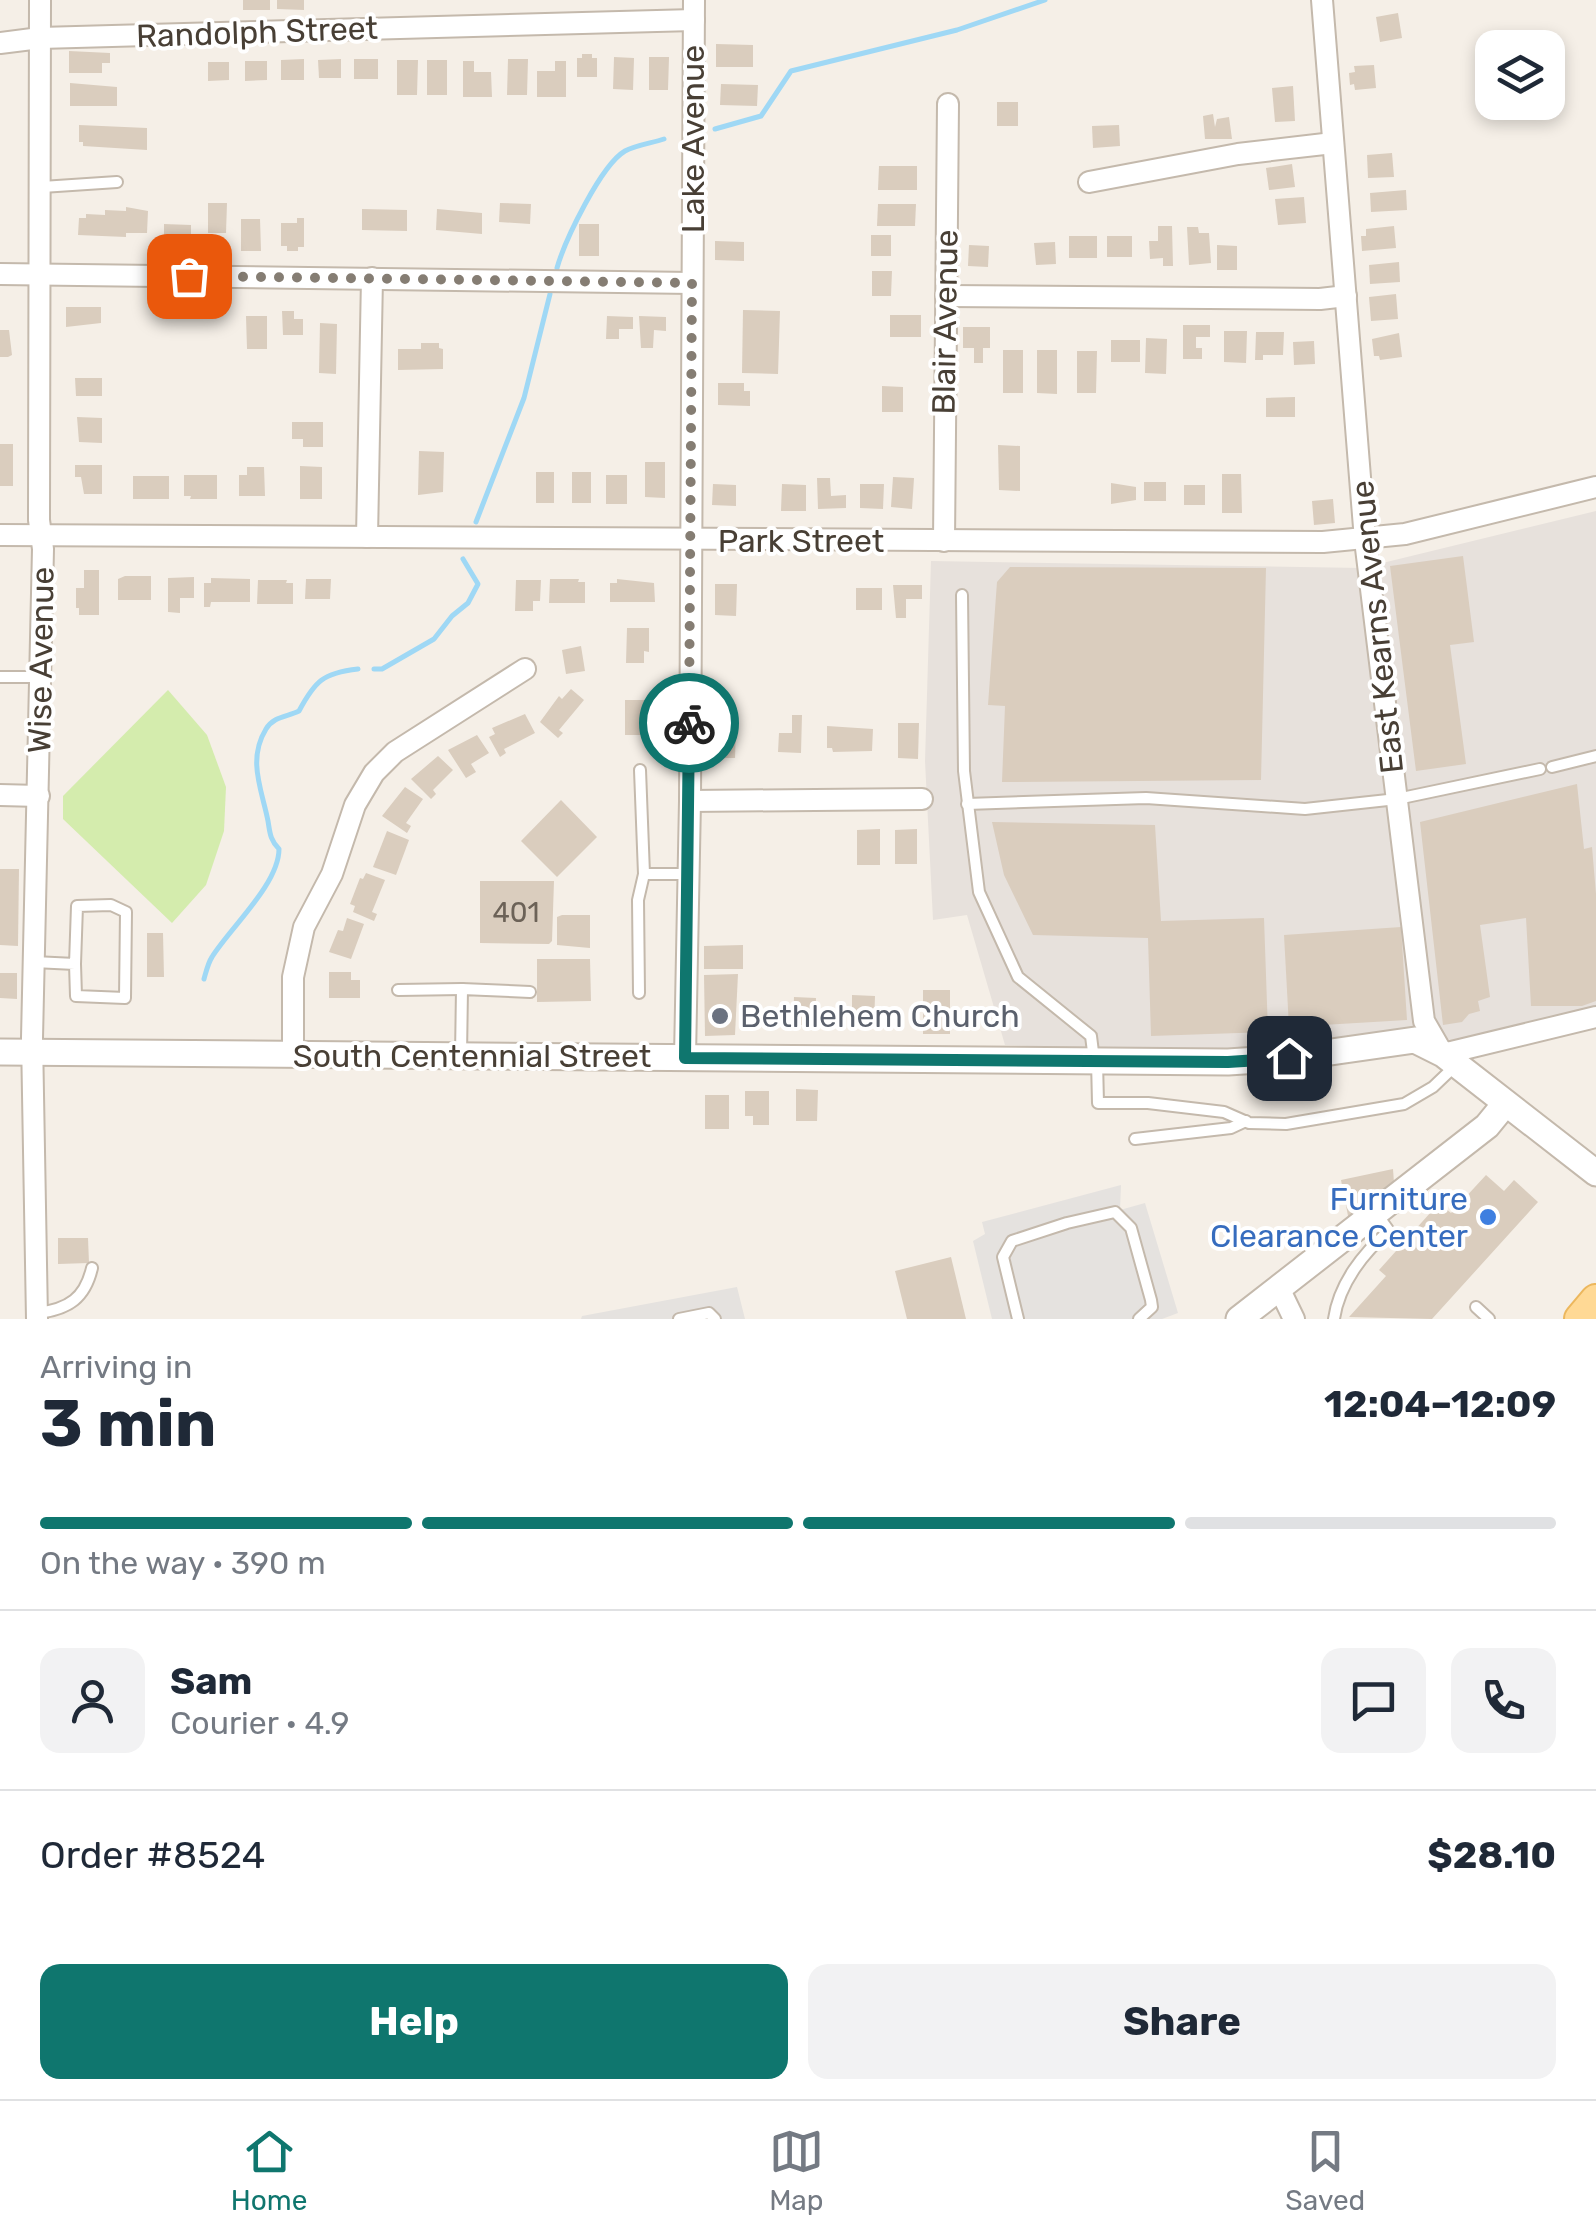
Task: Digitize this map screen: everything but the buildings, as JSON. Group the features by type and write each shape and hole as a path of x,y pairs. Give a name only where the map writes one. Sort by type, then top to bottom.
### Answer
{"main road":[{"path":"1580,1319 1596,1300"}],"street":[{"name":"Wise Avenue","path":"37,1316 34,962 41,678 40,0"},
{"name":"East Kearns Avenue","path":"1322,0 1365,540 1424,1021 1450,1059 1596,1173"},
{"name":"Randolph Street","path":"0,43 40,38 694,10"},
{"name":"Lake Avenue","path":"685,1058 694,10"},
{"name":"Blair Avenue","path":"944,541 948,104"},
{"path":"1089,182 1238,154 1333,143"},
{"path":"0,274 692,283"},
{"path":"367,537 372,278"},
{"path":"946,296 1346,296"},
{"name":"Park Street","path":"0,535 691,541 1365,540 1405,534 1596,487"},
{"path":"293,1055 294,977 304,927 332,874 355,805 374,773 395,752 524,669"},
{"path":"0,795 39,796"},
{"path":"690,800 922,800"},
{"name":"South Centennial Street","path":"0,1052 1228,1062 1289,1058 1415,1040 1450,1059 1596,1017"},
{"path":"1262,1308 1487,1126 1504,1104"},
{"path":"1262,1308 1294,1319"}],"lane":[{"path":"42,186 118,182"},
{"path":"962,596 967,804 979,892 1018,977 1091,1036 1098,1103 1148,1103 1224,1112 1246,1121 1286,1124 1404,1104 1433,1087 1450,1059"},
{"path":"0,677 41,678"},
{"path":"967,804 1146,798 1304,809 1397,799 1596,756"},
{"path":"639,993 638,900 644,874 640,770"},
{"path":"644,874 688,874"},
{"path":"111,905 126,912 125,998 76,996 76,964 77,906 111,905"},
{"path":"34,962 76,964"},
{"path":"461,1056 462,989"},
{"path":"398,990 530,992"},
{"path":"1135,1138 1231,1128 1246,1121"},
{"path":"1018,1319 1003,1257 1012,1241 1068,1222 1115,1212 1131,1228 1139,1247 1151,1300 1152,1308 1139,1319"},
{"path":"1334,1319 1338,1297 1371,1246 1389,1231 1376,1212"},
{"path":"37,1316 66,1308 80,1297 88,1287 92,1268"},
{"path":"1476,1307 1489,1319"},
{"path":"679,1319 709,1313 715,1319"}],"shaded area":[{"path":"1596,511 1596,1006 1460,1042 1410,1031 1284,1048 1147,1051 1005,1045 967,915 933,920 925,761 931,561 1362,568"},
{"path":"1121,1185 1120,1210 1145,1203 1178,1313 1162,1319 992,1319 973,1241 985,1234 982,1222"},
{"path":"737,1287 745,1319 581,1319 582,1316"}],"green space":[{"path":"168,690 207,735 226,787 224,831 206,885 172,923 63,819 63,796"}],"waterway":[{"path":"715,129 761,116 791,71 957,30 1045,0"},
{"path":"557,268 585,204 605,171 625,151 664,139"},
{"path":"476,522 524,398 550,294"},
{"path":"374,669 382,669 434,639 468,603 478,584 463,559"},
{"path":"204,979 212,957 263,891 277,862 279,849 271,836 258,775 260,741 269,725 299,711 321,680 358,669"}],"way so far":[{"path":"189,276 692,283 689,723"}],"place":[{"name":"Bethlehem Church","path":"720,1016"},
{"name":"Furniture Clearance Center","path":"1488,1217"}],"route":[{"path":"689,723 685,1058 1228,1062 1289,1058"}]}
